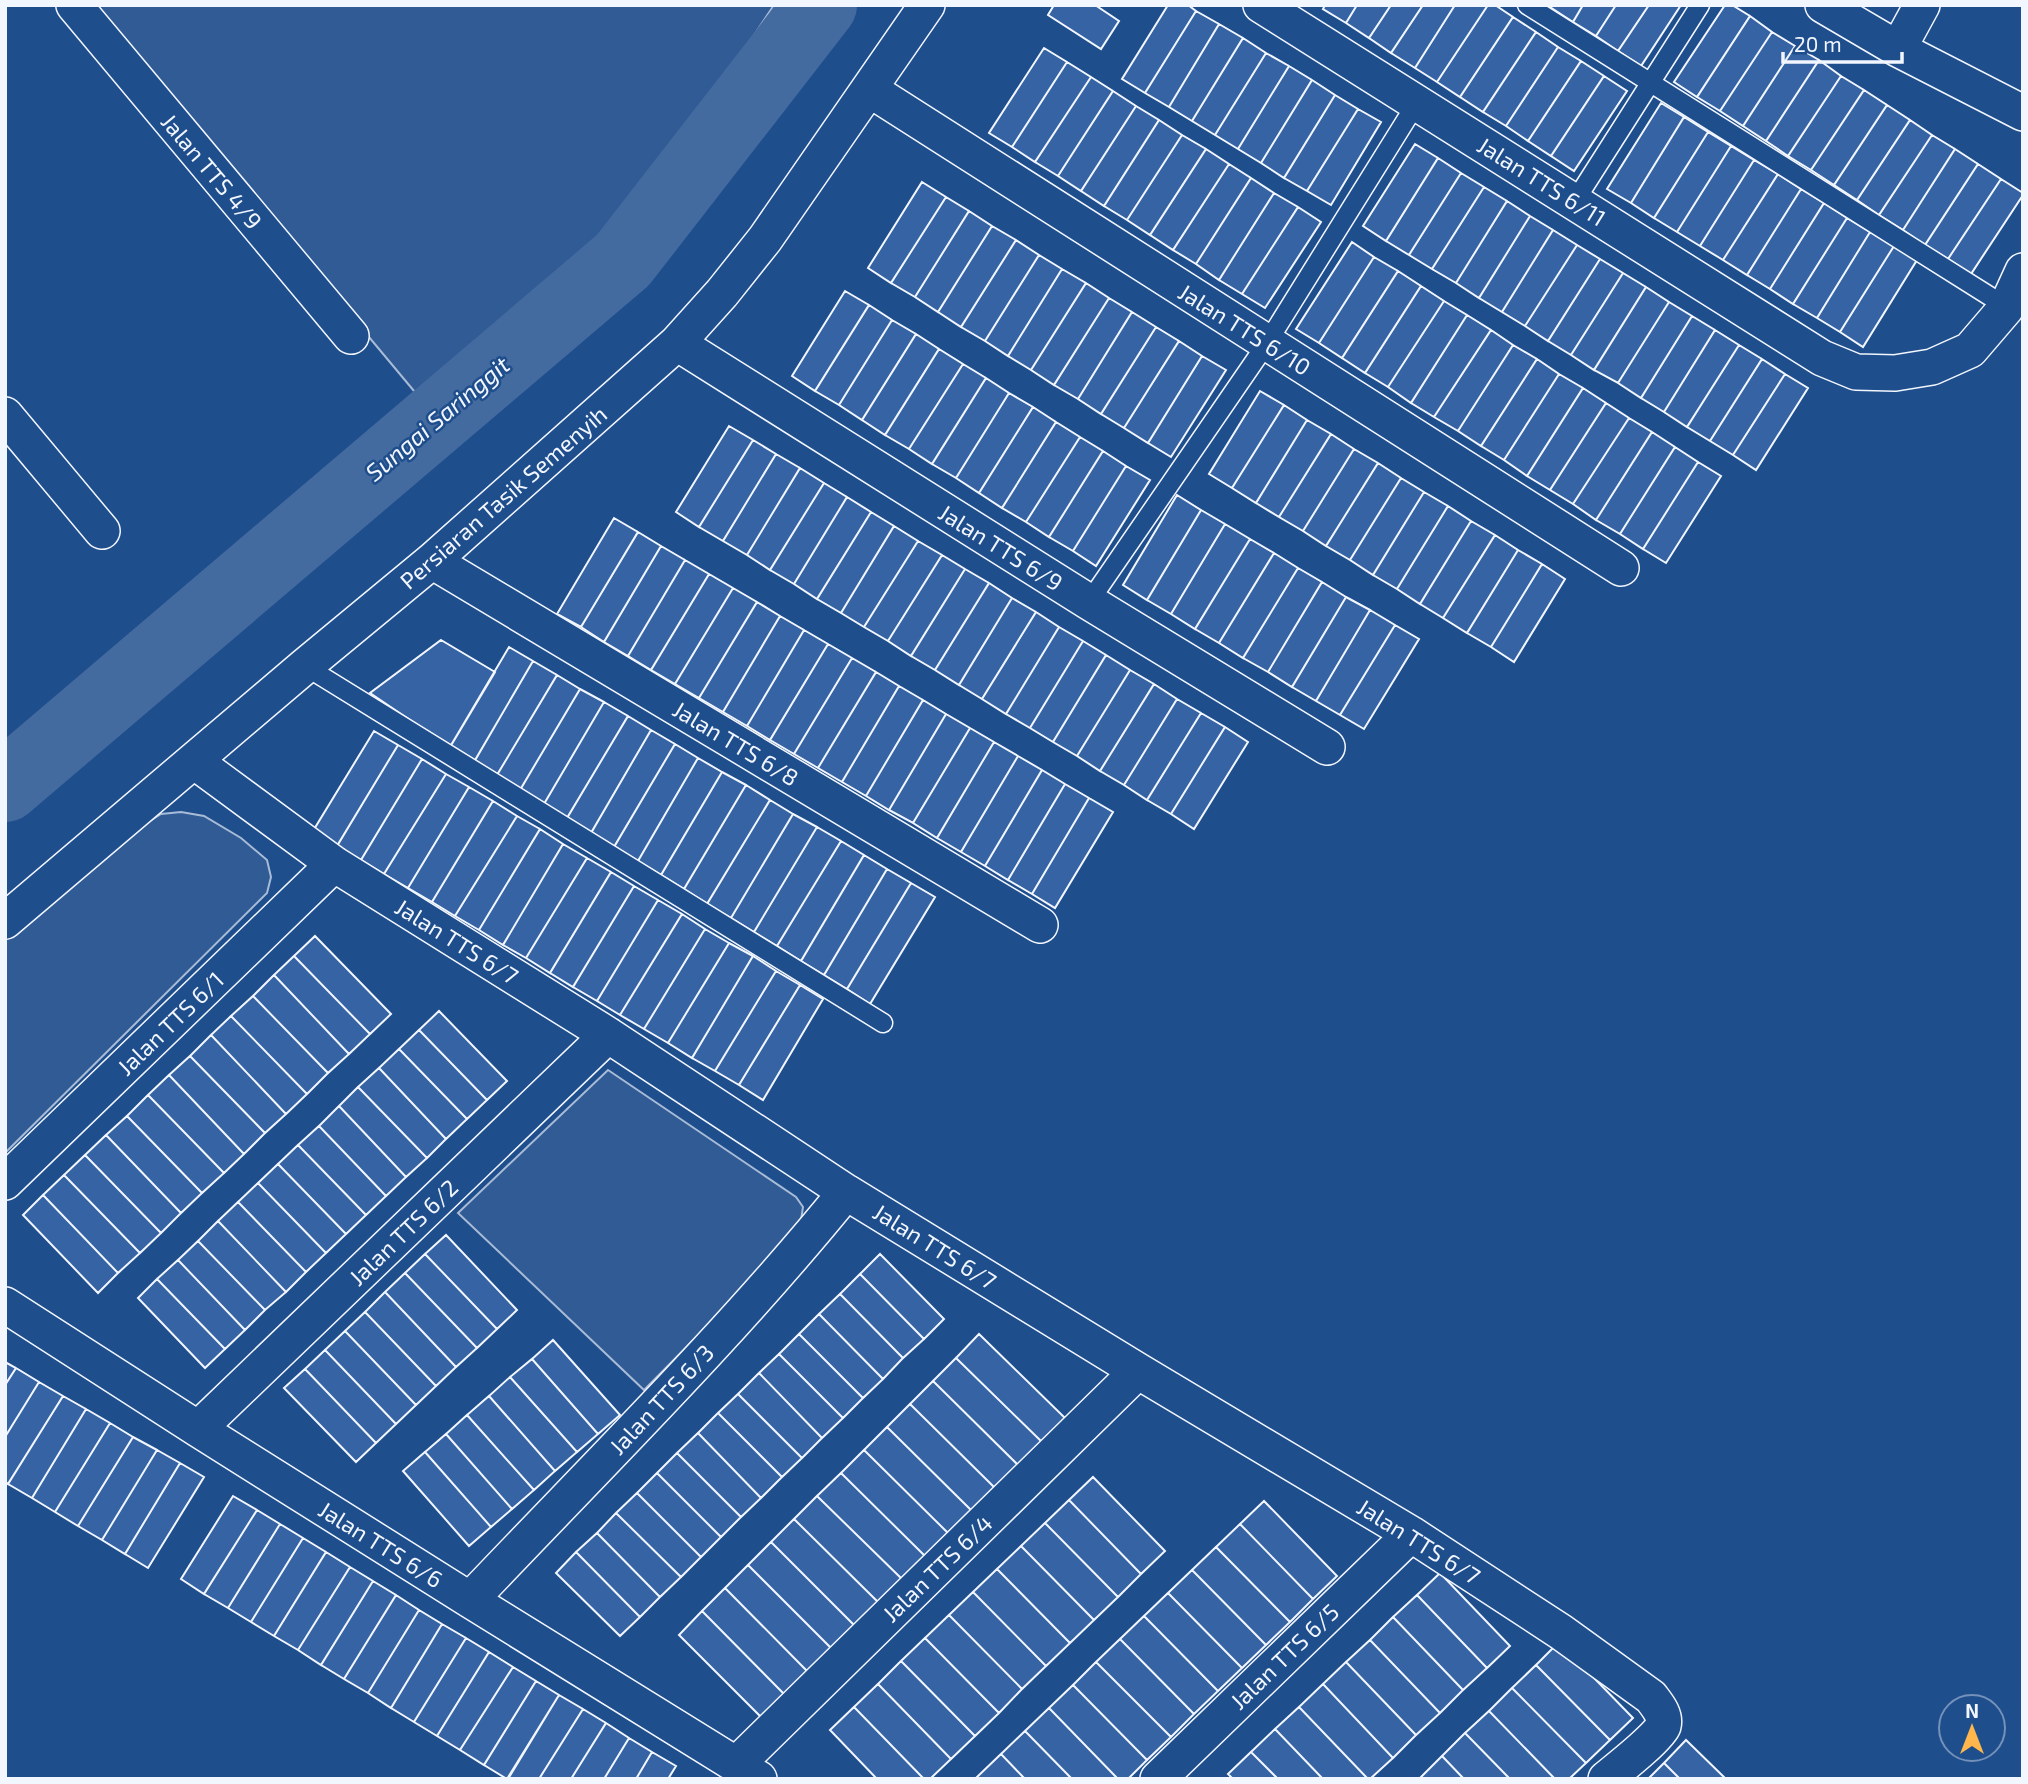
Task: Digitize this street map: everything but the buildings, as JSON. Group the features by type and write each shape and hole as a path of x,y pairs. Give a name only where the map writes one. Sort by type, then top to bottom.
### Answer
{"street":[{"name":"Jalan TTS 4/9","path":"74,5 351,336"},
{"name":"Persiaran Tasik Semenyih","path":"5,922 432,561 677,343 765,239 927,5"},
{"name":"Jalan TTS 6/11","path":"1261,5 1822,358 1856,372 1895,373 1932,367 1970,350 2015,310 2023,271"},
{"path":"1823,5 1898,49 2023,113"},
{"path":"1898,49 1922,5"},
{"name":"Jalan TTS 6/10","path":"869,89 1621,568"},
{"name":"Jalan TTS 6/9","path":"677,343 1088,603 1327,747"},
{"path":"5,415 102,531"},
{"name":"Jalan TTS 6/8","path":"432,561 1040,925"},
{"name":"Jalan TTS 6/7","path":"194,761 334,864 608,1035 846,1192 1410,1534 1561,1632 1651,1697 1664,1719 1661,1732 1606,1779"},
{"name":"Jalan TTS 6/1","path":"5,1182 334,864"},
{"name":"Jalan TTS 6/2","path":"198,1429 608,1035"},
{"name":"Jalan TTS 6/3","path":"470,1600 683,1376 804,1244 846,1192"},
{"name":"Jalan TTS 6/6","path":"5,1305 470,1600 748,1771"},
{"name":"Jalan TTS 6/4","path":"748,1771 1138,1371"},
{"name":"Jalan TTS 6/5","path":"1158,1779 1410,1534"}],"lane":[{"path":"1527,5 2015,310"},
{"path":"1575,201 1700,5"},
{"path":"1088,603 1267,343 1416,104"},
{"path":"305,666 883,1023"}],"shaded area":[{"path":"92,5 774,5 640,207 419,397"},
{"path":"181,812 204,816 241,838 267,860 271,877 267,893 5,1153 5,936 139,828 161,814"},
{"path":"608,1070 796,1197 803,1207 799,1233 644,1390 458,1213"}],"waterway":[{"name":"Sungai Saringgit","path":"5,786 623,260 821,5"}]}
